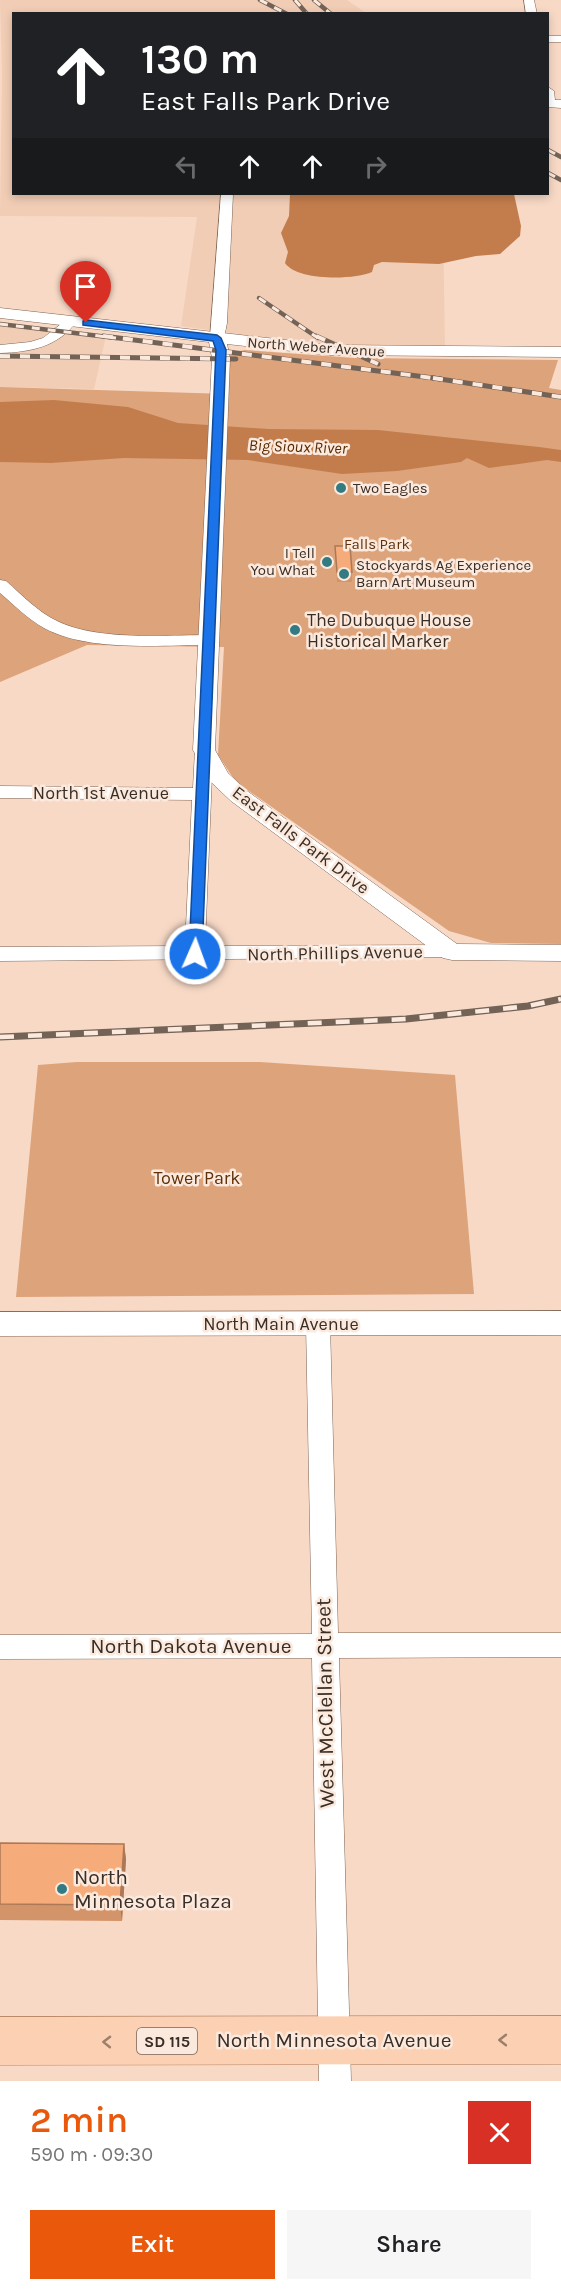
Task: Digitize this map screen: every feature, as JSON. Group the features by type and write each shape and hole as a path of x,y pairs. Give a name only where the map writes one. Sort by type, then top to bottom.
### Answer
{"main road":[{"name":"North Minnesota Avenue","path":"0,2041 120,2042 334,2060 561,2040"}],"street":[{"path":"195,954 217,474 221,350 217,338 220,323 226,195"},
{"name":"North Weber Avenue","path":"0,313 352,352 561,352"},
{"path":"0,349 44,343 59,334 70,321"},
{"path":"0,585 52,626 64,630 136,640 209,640"},
{"name":"East Falls Park Drive","path":"204,750 219,777 239,796 452,952"},
{"name":"North 1st Avenue","path":"0,792 203,794"},
{"name":"North Phillips Avenue","path":"0,954 561,953"},
{"name":"North Main Avenue","path":"0,1324 561,1323"},
{"name":"West McClellan Street","path":"318,1324 334,2060"},
{"name":"North Dakota Avenue","path":"0,1647 561,1645"}],"shaded area":[{"path":"0,0 347,0 365,12 12,12 12,195 307,195 443,222 445,351 322,346 181,326 197,217 0,216 2,73"},
{"path":"0,324 106,336 94,389 0,387"}],"green space":[{"name":"Falls Park","path":"245,350 354,358 558,360 549,388 561,390 561,944 491,943 449,931 236,782 218,755 224,647 87,645 0,682 0,387 227,394 230,353"},
{"name":"Tower Park","path":"77,1062 260,1062 455,1075 474,1294 16,1297 38,1065"}],"water":[{"path":"290,195 514,195 521,226 520,236 500,254 476,256 439,264 382,262 374,265 372,272 364,275 326,277 301,273 291,269 285,263 288,252 281,233 289,216"},
{"name":"Big Sioux River","path":"54,400 128,407 178,423 268,429 378,430 539,447 561,450 561,462 547,460 489,468 467,458 461,462 397,471 342,474 248,460 124,458 51,463 0,462 0,402"}],"building":[{"path":"335,546 350,546 352,572 337,572"},
{"name":"North Minnesota Plaza","path":"0,1843 124,1844 120,1905 0,1904"}],"railway":[{"path":"260,0 283,12"},
{"path":"295,0 305,12"},
{"path":"314,0 329,12"},
{"path":"549,151 561,157"},
{"path":"549,174 561,180"},
{"path":"259,298 318,338"},
{"path":"0,324 116,338"},
{"path":"103,336 441,379"},
{"path":"316,336 378,364"},
{"path":"0,356 236,359"},
{"path":"433,378 561,397"},
{"path":"0,1037 406,1019 528,1006 561,999"}],"place":[{"name":"Two Eagles","path":"341,488"},
{"name":"I Tell You What","path":"327,562"},
{"name":"Stockyards Ag Experience Barn Art Museum","path":"344,574"},
{"name":"The Dubuque House Historical Marker","path":"295,630"},
{"name":"North Minnesota Plaza","path":"62,1889"}],"route":[{"path":"86,323 217,338 221,350 195,954"}]}
